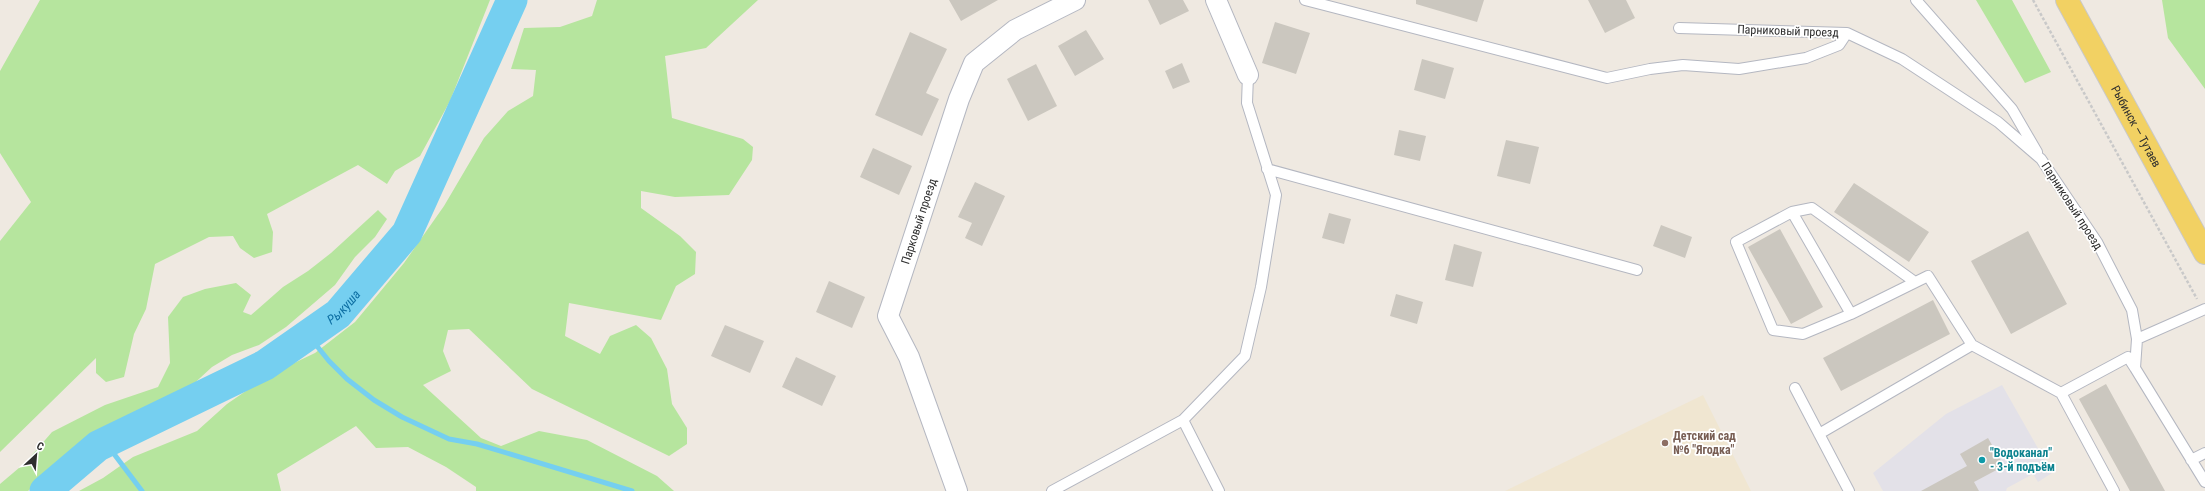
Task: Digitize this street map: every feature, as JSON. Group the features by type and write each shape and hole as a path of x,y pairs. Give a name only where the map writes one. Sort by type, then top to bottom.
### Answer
{"main road":[{"name":"Рыбинск — Тутаев","path":"2067,0 2205,253"}],"street":[{"name":"Парковый проезд","path":"957,491 909,357 888,316 959,99 974,63 1015,30 1075,0"},
{"path":"1216,0 1248,76"}],"lane":[{"path":"1305,0 1607,78 1650,69 1683,65 1739,69 1806,58 1839,45 1847,34"},
{"path":"1916,0 2012,109 2041,159"},
{"name":"Парниковый проезд","path":"1679,28 1847,34 1902,59 1998,122 2041,159 2097,242 2132,310 2137,339 2135,368"},
{"path":"1052,491 1183,420 1245,356 1261,287 1276,195 1247,103 1248,76"},
{"path":"1267,169 1637,270"},
{"path":"1915,282 1812,208 1792,212 1736,242 1773,330 1804,334 1851,314 1928,276 1972,345 2061,393 2114,491"},
{"path":"1792,212 1851,314"},
{"path":"2137,339 2204,309"},
{"path":"1819,434 1972,345"},
{"path":"2061,393 2128,357 2205,482"},
{"path":"1795,388 1849,491"},
{"path":"1183,420 1219,491"},
{"path":"2191,460 2205,453"}],"path":[{"path":"2033,0 2204,309"}],"shaded area":[{"path":"2002,385 2052,473 2038,482 2033,474 2007,488 2006,491 1883,491 1873,473 1946,414"},
{"name":"Детский сад №6 \"Ягодка\"","path":"1703,395 1751,491 1505,491"}],"green space":[{"path":"40,0 490,0 450,101 420,156 395,171 387,184 358,165 267,214 273,232 272,252 254,258 240,248 233,236 209,237 155,264 146,309 134,334 124,377 106,382 96,373 96,358 0,452 0,241 31,202 0,153 0,71"},
{"path":"597,0 758,0 706,48 665,56 672,118 743,139 753,147 752,160 729,195 675,197 641,191 641,208 680,236 696,252 695,274 676,286 661,320 569,303 565,336 600,354 610,336 636,325 651,338 667,369 672,404 687,428 687,444 669,456 532,389 469,329 448,330 443,351 451,371 423,385 481,438 501,446 539,431 587,440 657,476 674,491 476,491 476,487 446,467 408,447 376,448 356,426 277,474 281,491 79,491 103,478 133,457 197,431 227,404 269,375 315,353 355,322 404,263 444,206 484,138 508,111 533,96 536,70 511,69 524,28 560,27 592,16"},
{"path":"1976,0 2012,0 2051,72 2025,83"},
{"path":"2162,0 2205,0 2205,89 2168,38"},
{"path":"378,210 387,219 375,237 355,257 335,285 286,327 259,345 232,355 212,367 187,390 117,422 85,440 28,491 0,491 0,484 26,462 52,432 105,405 158,387 170,363 168,317 183,297 205,289 236,283 251,295 243,312 251,315 283,287 308,271 331,253"}],"building":[{"path":"949,0 998,0 961,21"},
{"path":"1148,0 1183,0 1189,11 1160,25"},
{"path":"1416,0 1484,0 1477,22 1416,4"},
{"path":"1588,0 1626,0 1635,18 1605,33"},
{"path":"1275,22 1310,33 1296,74 1262,63"},
{"path":"1086,30 1104,59 1075,76 1058,46"},
{"path":"910,32 947,49 926,93 939,99 922,136 875,115"},
{"path":"1422,59 1454,68 1445,99 1414,90"},
{"path":"1182,63 1190,82 1173,89 1165,71"},
{"path":"1036,64 1057,106 1028,121 1007,79"},
{"path":"1399,130 1426,136 1420,161 1394,155"},
{"path":"1506,140 1539,147 1530,184 1497,176"},
{"path":"873,148 912,166 899,195 860,177"},
{"path":"975,182 1005,196 982,246 965,238 972,223 958,217"},
{"path":"1854,183 1929,232 1909,262 1834,212"},
{"path":"1329,213 1351,219 1344,244 1322,238"},
{"path":"1661,225 1692,237 1685,258 1653,246"},
{"path":"1780,229 1823,307 1791,324 1748,247"},
{"path":"2028,231 2067,304 2011,334 1971,261"},
{"path":"1454,244 1482,252 1473,287 1445,280"},
{"path":"829,281 865,297 852,328 816,312"},
{"path":"1396,294 1423,302 1417,324 1390,316"},
{"path":"1933,300 1950,334 1841,391 1823,358"},
{"path":"725,325 764,341 750,373 711,356"},
{"path":"796,357 836,376 822,406 782,387"},
{"path":"2106,384 2165,491 2130,491 2079,399"},
{"name":"\"Водоканал\" - 3-й подъём","path":"1988,438 2004,466 1974,482 1979,491 1921,491 1967,466 1960,454"}],"waterway":[{"name":"Рыкуша","path":"45,491 98,446 265,365 338,314 407,233 512,0"},
{"path":"308,335 329,361 347,379 374,400 402,417 449,439 477,444 632,491"},
{"path":"105,442 142,491"}],"place":[{"name":"Детский сад №6 \"Ягодка\"","path":"1665,443"},
{"name":"\"Водоканал\" - 3-й подъём","path":"1982,460"}]}
